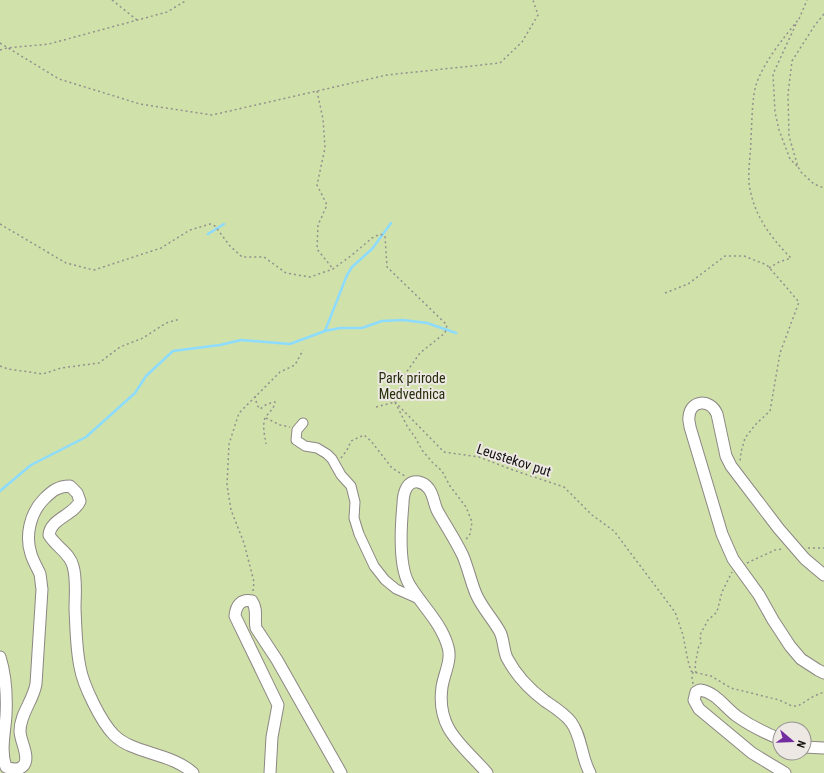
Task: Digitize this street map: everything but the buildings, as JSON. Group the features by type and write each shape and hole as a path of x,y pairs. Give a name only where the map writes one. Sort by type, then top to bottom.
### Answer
{"main road":[{"path":"824,575 805,559 779,530 739,478 726,456 717,414 714,408 710,404 697,404 691,410 689,417 690,427 722,534 733,559 759,595 790,646 801,659 824,673"},
{"path":"487,773 461,747 450,733 445,719 441,698 449,650 439,626 409,584 404,574 402,559 403,501 406,488 413,482 421,483 431,492 436,508 468,569 475,593 500,632 507,657 522,681 561,712 572,725 578,737 590,773"},
{"path":"0,657 5,673 7,692 2,755 6,767 18,769 23,767 25,763 25,755 20,733 21,725 23,716 34,694 36,684 42,589 40,574 31,553 29,540 30,524 40,503 50,493 62,486 70,486 77,493 80,501 78,506 51,527 49,535 70,559 73,566 76,586 77,645 80,668 97,711 104,724 122,741 170,759 193,773"},
{"path":"270,773 272,743 278,705 235,616 238,604 247,600 252,601 255,605 256,628 277,660 342,773"},
{"path":"772,735 759,730 738,717 711,694 703,690 697,691 694,696 694,700 699,709 752,753 786,773"},
{"path":"812,747 824,748"}],"lane":[{"path":"300,427 296,440 305,446 317,448 327,454 341,475 351,486 355,502 354,518 359,534 374,566 385,580 396,589 420,600"}],"path":[{"path":"112,0 137,20"},
{"path":"0,50 49,44 167,12 188,0"},
{"path":"0,43 58,79 140,104 212,115 387,75 500,63 522,42 538,15 533,0"},
{"path":"798,167 790,159 779,130 773,74 807,0"},
{"path":"824,14 815,25 792,61 788,94 789,136 798,167 800,172 814,184 824,188"},
{"path":"769,268 779,262 791,258 766,230 754,206 749,182 752,118 756,86 780,42 799,19"},
{"path":"317,91 323,119 325,148 317,185 327,205 318,226 317,249 333,269"},
{"path":"0,224 66,263 94,270 161,248 190,230 210,224 215,226 230,246 242,257 264,257 286,273 310,277 333,269 372,238 380,234 385,236 387,267 447,325 445,333 420,353 403,377 395,402 407,426 422,450 432,462 442,470 450,486 466,507 472,522 470,534 463,544 457,546"},
{"path":"666,293 688,284 725,256 744,256 767,265 799,302 780,352 770,411 756,424 745,438 741,452 739,478"},
{"path":"0,366 8,369 43,374 60,368 99,362 120,347 143,338 166,323 180,319"},
{"path":"252,601 254,582 244,543 231,510 227,485 229,444 239,413 280,372 295,365 303,350"},
{"path":"255,396 257,405 260,409 267,404 275,402 274,407 266,418 263,426 266,444"},
{"path":"376,407 395,402"},
{"name":"Leustekov put","path":"395,402 444,452 479,457 512,470 564,487 592,515 614,531 674,612 683,635 688,661 691,671 693,672 692,681 697,691"},
{"path":"266,418 280,425 300,427"},
{"path":"334,464 344,454 351,441 364,435 371,441 392,468 413,482"},
{"path":"696,673 695,665 699,645 701,643 700,635 708,620 717,612 722,592 730,573 739,567 775,550 824,548"},
{"path":"693,672 711,676 731,688 780,700 792,706 798,706 814,696 824,692"}],"green space":[{"name":"Park prirode Medvednica","path":"0,0 824,0 824,773 0,773"}],"waterway":[{"path":"325,331 347,275 352,267 372,249 391,223"},
{"path":"208,234 224,224"},
{"path":"0,491 31,465 86,437 135,393 146,376 173,351 220,345 241,340 290,344 325,331 340,328 362,328 382,321 403,320 427,323 456,333"}]}
